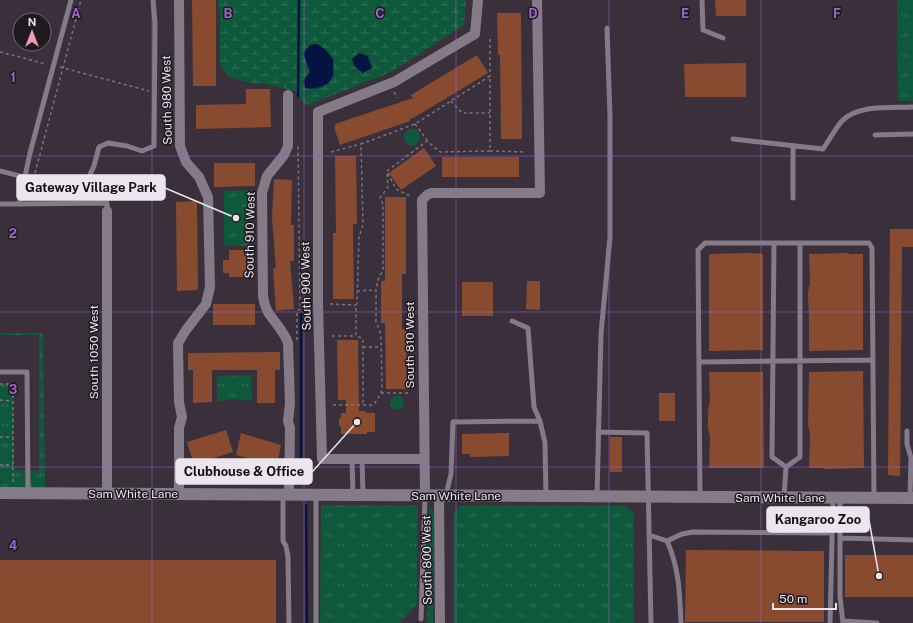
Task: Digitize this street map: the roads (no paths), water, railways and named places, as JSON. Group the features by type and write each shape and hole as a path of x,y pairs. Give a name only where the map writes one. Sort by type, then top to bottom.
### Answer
{"street":[{"name":"South 980 West","path":"179,0 180,146 186,162 199,177 208,197 210,287 206,304 178,343 179,402 182,417 179,428 179,494"},
{"name":"South 900 West","path":"357,459 322,459 318,304 318,112 394,82 475,34 478,0"},
{"name":"South 810 West","path":"425,497 422,200 427,195 440,193 540,193 537,0"},
{"name":"South 910 West","path":"286,495 290,428 288,421 290,404 288,343 278,324 267,311 263,296 262,193 267,176 284,154 288,146 288,95"},
{"name":"South 1050 West","path":"107,211 107,493"},
{"path":"357,459 424,459"},
{"name":"Sam White Lane","path":"0,493 358,495 425,497 912,498"},
{"name":"South 800 West","path":"440,623 442,496"}],"lane":[{"path":"19,204 24,178 71,0"},
{"path":"0,171 71,189 84,187 94,166 99,147 108,143 127,146 142,151 154,146 155,23 153,0"},
{"path":"702,0 702,30 723,38"},
{"path":"597,497 601,334 610,237 610,118 607,28"},
{"path":"733,139 823,150 842,121 856,111 868,108 913,107"},
{"path":"875,135 913,134"},
{"path":"793,146 793,198"},
{"path":"0,204 107,203 107,211"},
{"path":"700,497 698,250 704,243 869,243 872,248 874,498"},
{"path":"774,243 772,457 786,467"},
{"path":"786,467 800,457 800,243"},
{"path":"512,321 528,328 534,407 540,421 545,443 546,497"},
{"path":"699,362 873,360"},
{"path":"0,372 27,372 28,493"},
{"path":"442,496 451,474 453,422 540,421"},
{"path":"907,431 907,444 911,458 912,498"},
{"path":"598,432 647,433 651,623"},
{"path":"357,459 358,495"},
{"path":"357,459 358,495"},
{"path":"784,498 786,467"},
{"path":"286,495 283,541 286,546 288,557 289,623"},
{"path":"316,495 316,623"},
{"path":"421,619 425,497"},
{"path":"830,623 832,533 837,498"},
{"path":"837,498 841,538 840,596 843,622 877,623"},
{"path":"649,535 667,541 682,534 693,532 832,533"},
{"path":"841,538 913,540"},
{"path":"667,541 673,554 679,579 681,623"}],"waterway":[{"path":"298,96 299,0"},
{"path":"301,314 301,475 303,481"},
{"path":"306,505 307,623"}],"place":[{"name":"Gateway Village Park","path":"236,218"},
{"name":"Clubhouse & Office","path":"357,422"},
{"name":"Kangaroo Zoo","path":"879,576"}]}
